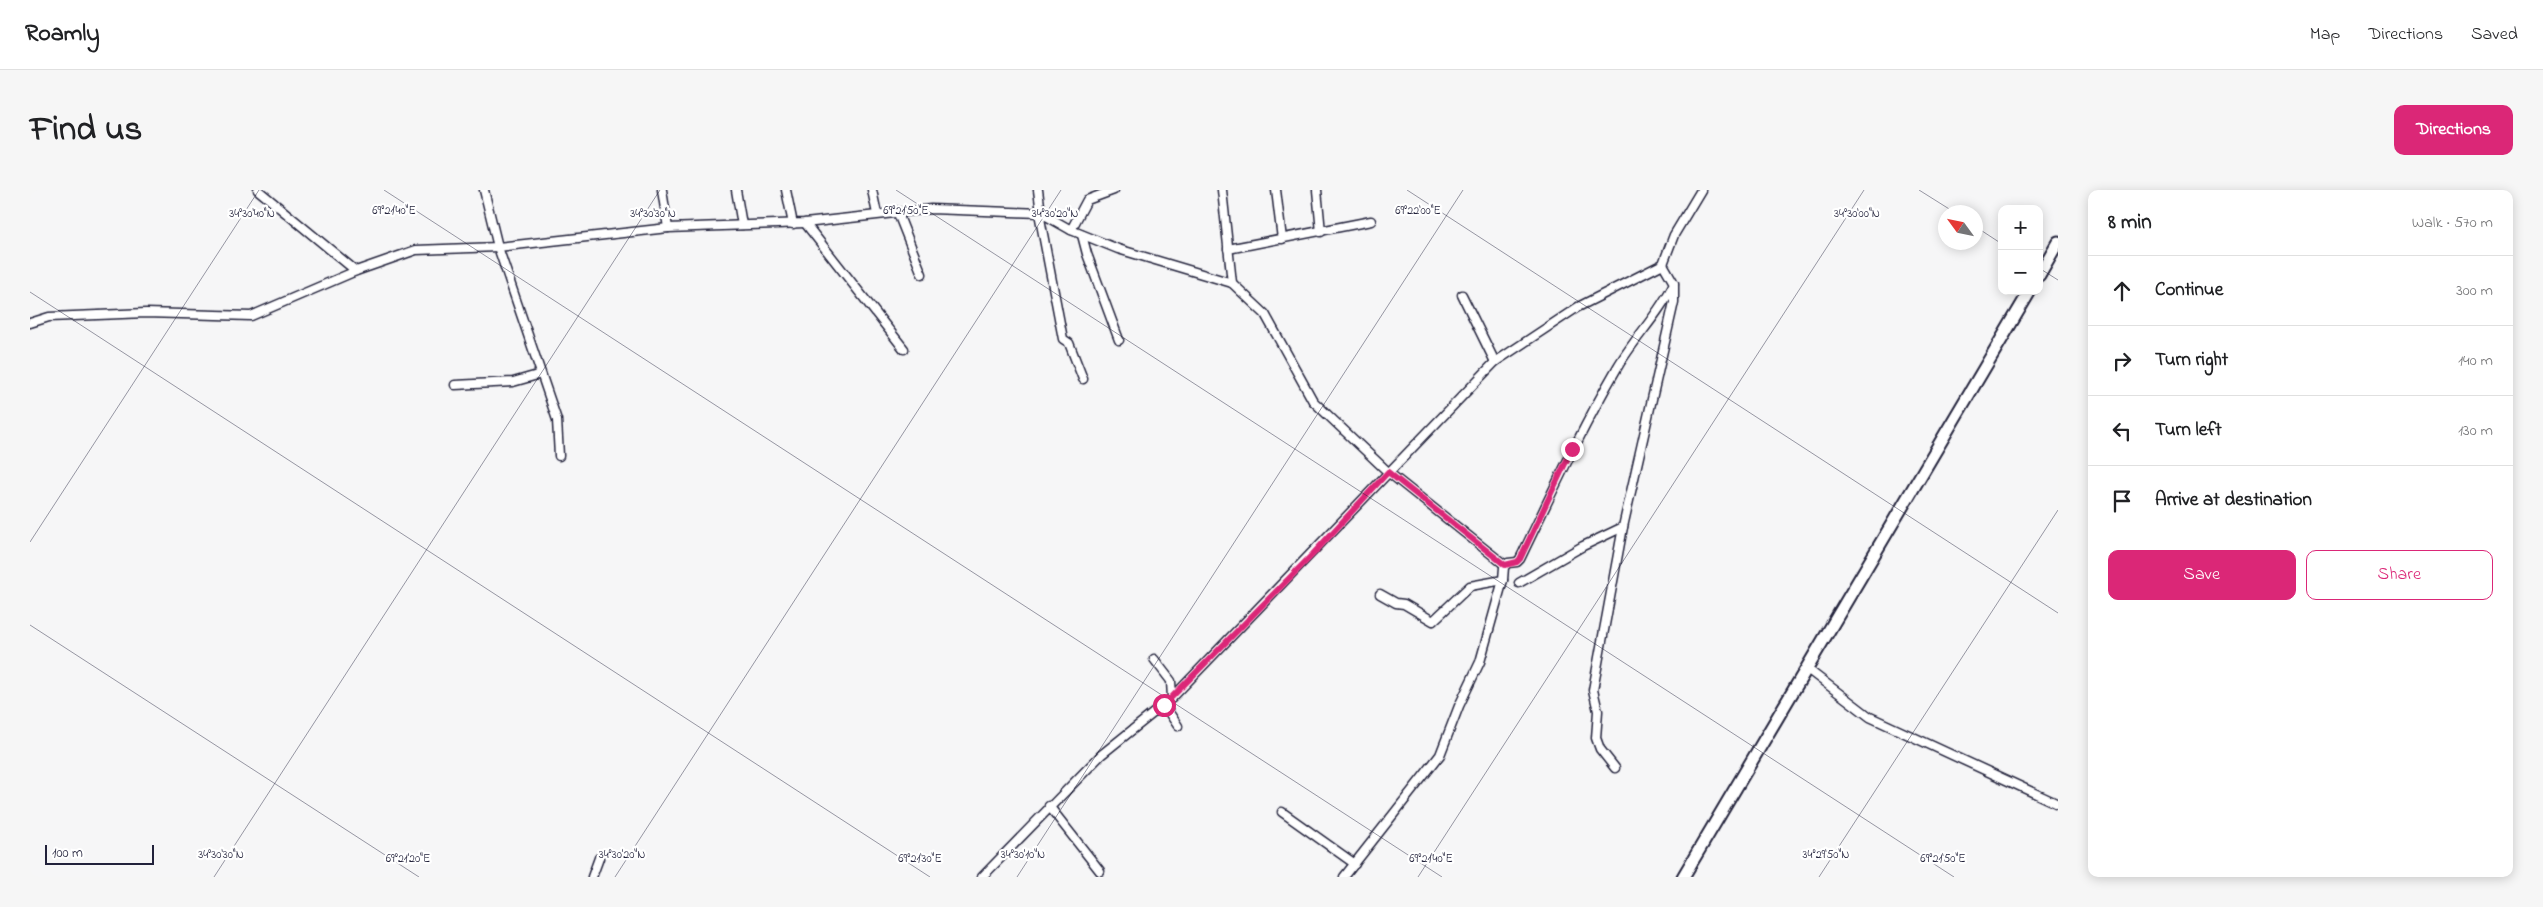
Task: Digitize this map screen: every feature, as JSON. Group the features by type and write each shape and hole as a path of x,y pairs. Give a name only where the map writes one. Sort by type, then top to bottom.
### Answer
{"main road":[{"path":"2043,268 2058,242"},
{"path":"1683,877 2028,295"}],"street":[{"path":"258,190 356,271"},
{"path":"484,190 498,247 556,420 559,456"},
{"path":"662,190 668,228"},
{"path":"736,190 742,226"},
{"path":"786,190 793,224"},
{"path":"872,190 877,214"},
{"path":"1038,190 1040,213 1062,339 1069,344 1083,379"},
{"path":"1071,230 1087,200 1114,190"},
{"path":"1222,190 1232,283"},
{"path":"1276,190 1282,239"},
{"path":"1317,190 1321,232"},
{"path":"982,877 1049,806 1102,755 1172,698 1313,554 1388,472 1495,362 1578,308 1663,264 1674,235 1701,190"},
{"path":"30,323 49,317 146,313 251,316 356,271 416,250 498,247 668,228 793,224 897,211 931,209 1040,213 1071,230 1118,249 1232,283 1265,314 1313,401 1388,472 1505,565"},
{"path":"897,211 922,274"},
{"path":"1228,249 1371,221"},
{"path":"805,223 904,349"},
{"path":"1082,235 1087,254 1119,340"},
{"path":"1615,768 1600,749 1596,738 1598,711 1593,690 1623,527 1674,302 1674,283 1663,264"},
{"path":"1505,565 1517,562 1520,559 1572,449 1616,370 1627,351 1665,302 1674,283"},
{"path":"1462,295 1495,362"},
{"path":"455,385 513,382 541,374"},
{"path":"1519,583 1583,546 1623,527"},
{"path":"1344,877 1440,754 1459,706 1480,662 1503,580 1505,565"},
{"path":"1380,594 1396,603 1404,604 1433,621 1470,586 1503,580"},
{"path":"1154,660 1171,681 1172,698"},
{"path":"1806,668 1870,717 2058,804"},
{"path":"1164,705 1178,726"},
{"path":"1049,806 1100,871"},
{"path":"1282,812 1356,864"},
{"path":"592,877 599,858"}],"route":[{"path":"1164,705 1313,554 1388,472 1505,565 1517,562 1520,559 1572,449"}]}
